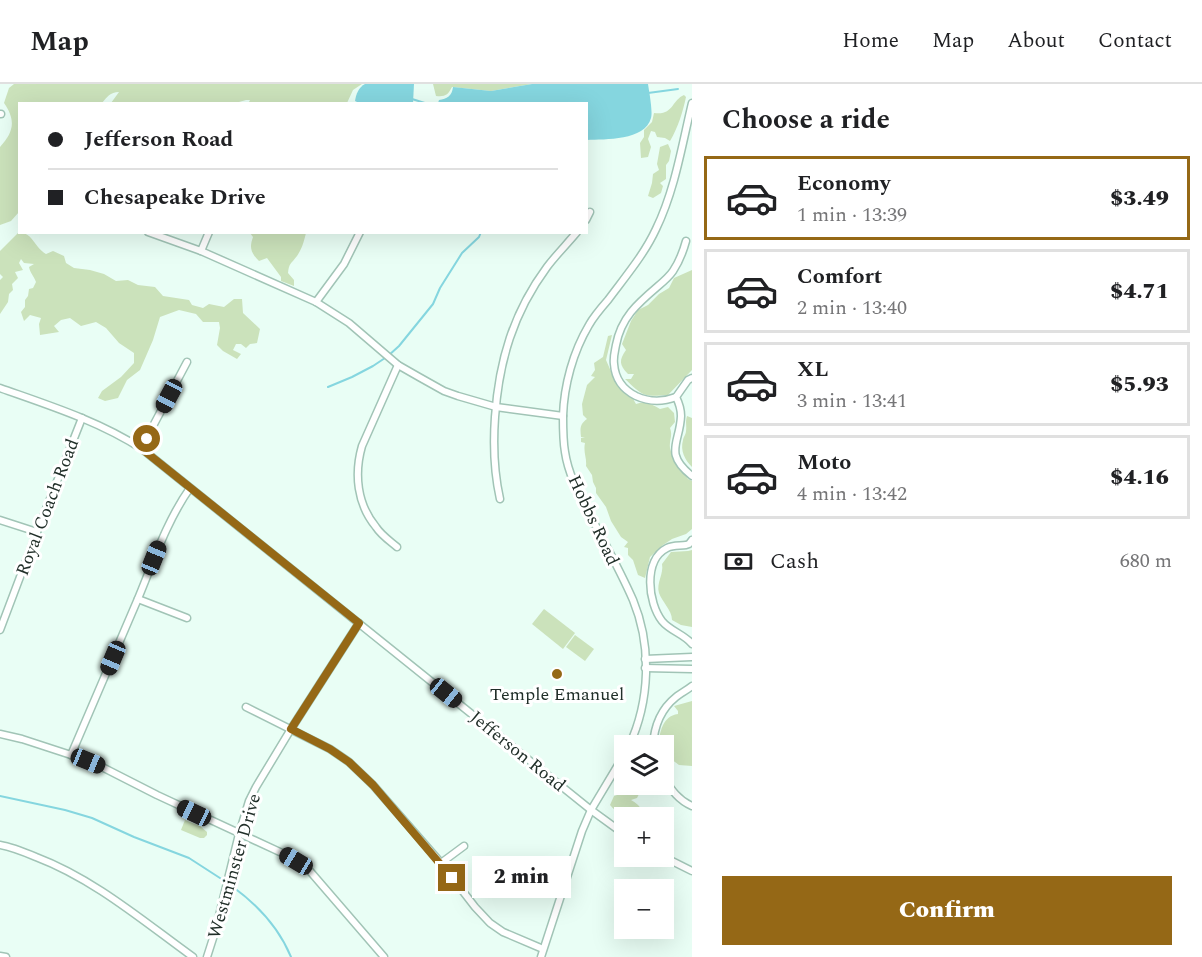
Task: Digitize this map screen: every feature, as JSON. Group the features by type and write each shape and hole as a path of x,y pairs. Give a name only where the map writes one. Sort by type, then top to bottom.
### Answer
{"street":[{"name":"Hobbs Road","path":"633,735 644,697 645,659 641,627 633,601 574,485 565,453 563,416 567,382 578,347 589,324 640,257 663,214 674,181 692,103"},
{"path":"588,216 590,212"},
{"path":"154,234 201,251 316,302 349,323 398,364 444,391 496,407 563,416"},
{"path":"201,251 207,234"},
{"path":"316,302 344,264 359,234"},
{"path":"500,499 494,461 496,407 508,340 532,290 546,268 575,234"},
{"path":"686,241 681,257 672,273 637,304 624,320 617,337 613,360 615,376 624,387 633,394 655,401 676,397 692,378"},
{"path":"142,449 187,362"},
{"path":"397,547 376,528 366,513 357,481 362,446 398,364"},
{"name":"Jefferson Road","path":"0,388 82,418 142,449 614,827"},
{"path":"676,397 681,416 675,454 692,476"},
{"name":"Royal Coach Road","path":"0,630 82,418"},
{"path":"71,755 163,538 179,504 190,488"},
{"path":"0,520 37,532"},
{"path":"692,540 689,544 668,548 659,554 652,571 650,588 652,601 662,621 692,644"},
{"path":"138,599 188,618"},
{"name":"Westminster Drive","path":"207,957 239,834 256,787 359,623"},
{"path":"645,659 692,657"},
{"path":"645,668 692,669"},
{"path":"654,735 662,714 671,701 692,686"},
{"path":"246,707 330,749 349,762 373,785 490,923 503,932 543,949"},
{"path":"0,734 71,755 104,768 282,853 309,870 384,957"},
{"path":"541,957 576,846 591,810 614,772"},
{"path":"674,793 683,802 692,806"},
{"path":"0,845 22,851 72,872 193,957"},
{"path":"441,863 464,846"},
{"path":"674,862 692,871"},
{"path":"0,956 6,957"}],"green space":[{"path":"14,84 362,84 353,90 347,102 249,102 250,100 246,100 239,102 112,102 119,92 116,92 103,102 18,102 18,213 11,221 0,225 0,147 12,126 12,120 4,103 9,88"},
{"path":"433,84 532,84 491,91 452,87 446,95 436,96"},
{"path":"684,95 686,97 682,114 670,141 657,137 655,132 651,131 648,139 651,147 648,157 641,158 640,143 644,137 644,130 652,122 654,113 669,110"},
{"path":"668,144 671,151 666,165 666,179 660,183 663,186 661,193 653,198 648,196 653,174 659,170 657,164 660,147"},
{"path":"18,233 26,234 46,254 53,251 64,256 66,263 74,268 104,274 116,281 128,280 138,285 155,287 163,296 189,300 192,305 203,308 209,304 224,307 234,299 242,299 243,313 260,329 257,343 250,344 246,348 241,344 236,344 233,350 241,354 237,359 217,345 219,322 203,322 196,314 179,310 160,317 140,370 127,380 118,398 105,401 98,398 102,391 121,377 134,363 134,353 96,322 81,326 70,318 61,320 54,326 59,332 40,335 41,318 30,315 24,321 21,312 25,307 29,289 33,288 36,282 29,267 34,264 24,263 21,259 19,263 23,270 15,272 18,278 12,284 13,290 0,314 0,280 3,277 0,274 0,251"},
{"path":"251,234 306,234 300,251 289,267 288,273 294,280 294,286 281,281 281,277 267,258 259,261 251,247 253,237"},
{"path":"692,270 692,370 668,395 644,394 625,379 631,379 634,374 628,374 623,368 621,360 626,350 622,344 638,310 669,288 674,278"},
{"path":"612,335 606,360 616,383 632,397 636,404 648,404 660,409 668,407 674,413 675,422 670,428 671,452 688,479 692,481 692,529 663,545 650,557 645,578 638,575 633,560 628,555 628,548 624,547 628,542 621,537 596,493 592,475 586,466 585,443 581,442 581,438 585,438 581,437 581,429 587,419 583,415 582,404 587,385 595,377 591,376 595,370 594,363 603,357 608,336"},
{"path":"687,416 692,418 692,467 685,458 682,448"},
{"path":"692,550 692,627 672,620 658,589 662,564 671,552"},
{"path":"544,609 575,633 563,649 532,624"},
{"path":"575,635 594,649 585,661 566,647"},
{"path":"692,701 692,766 679,765 674,761 674,735 660,735 668,718 678,714 674,706"},
{"path":"638,795 631,800 639,807 614,807 614,809 610,805 614,796"},
{"path":"185,820 200,826 207,832 207,835 200,838 181,830"}],"water":[{"path":"365,84 414,84 413,102 357,102 355,101 359,89"},
{"path":"532,84 648,84 651,118 647,126 633,135 614,139 588,140 588,102 438,102 450,95 453,87 491,91"}],"waterway":[{"path":"648,93 678,89"},
{"path":"412,99 422,102"},
{"path":"328,387 373,366 399,346 433,304 440,288 462,253 480,234"},
{"path":"0,796 92,818 189,858 223,880"},
{"path":"233,887 267,918 281,936 291,957"}],"place":[{"name":"Temple Emanuel","path":"557,674"}],"route":[{"path":"147,439 142,449 359,623 291,729 330,749 349,762 373,785 452,878"}]}
